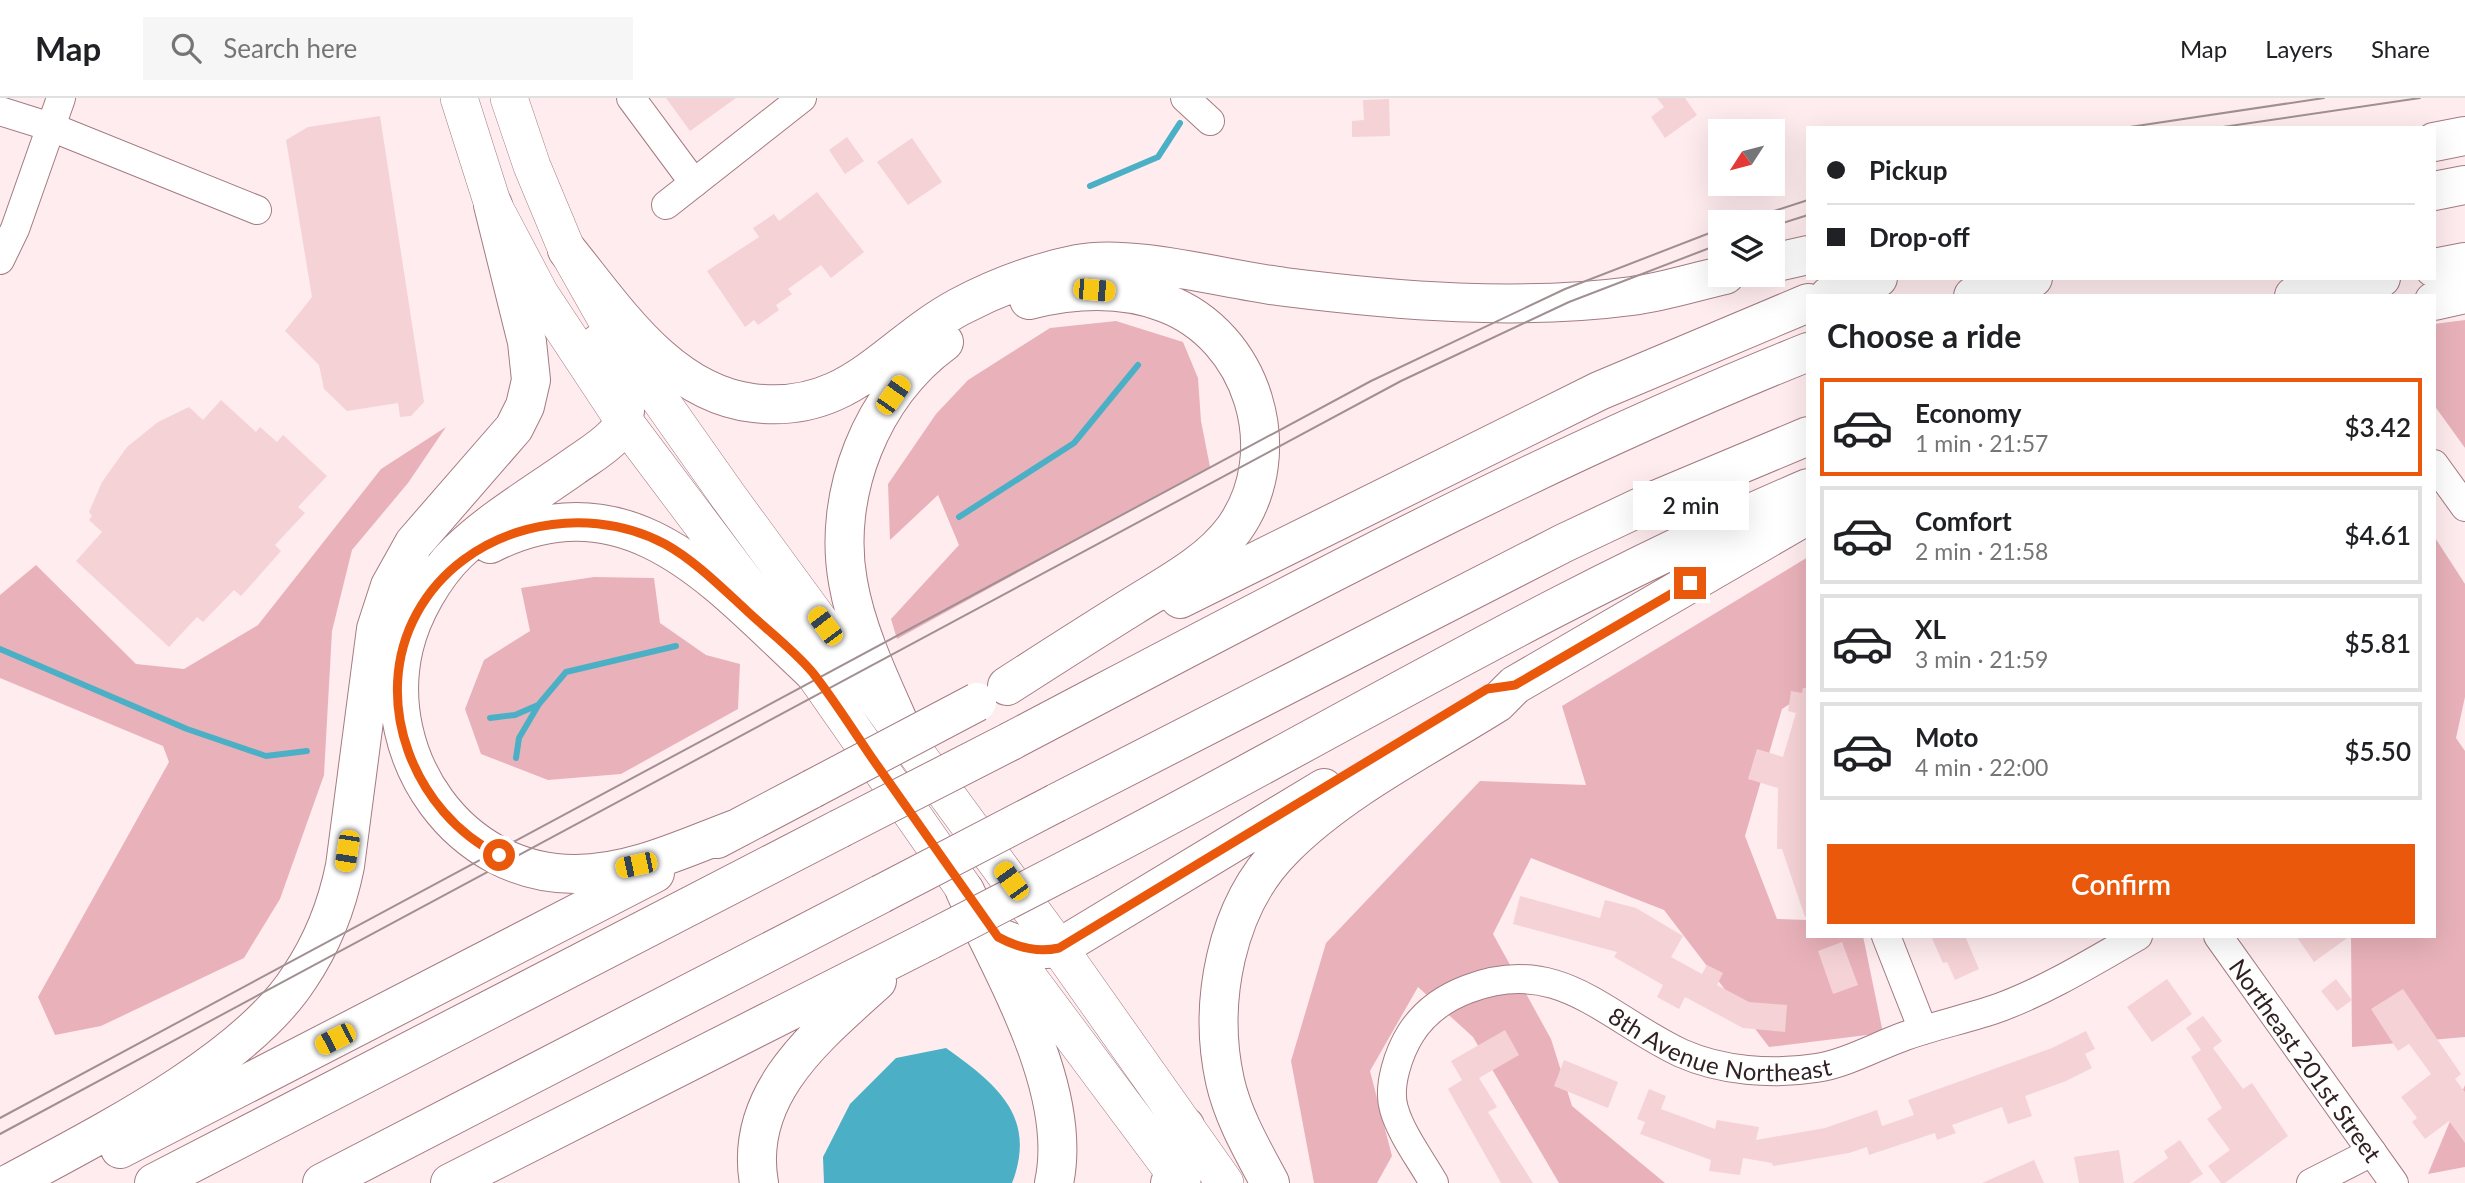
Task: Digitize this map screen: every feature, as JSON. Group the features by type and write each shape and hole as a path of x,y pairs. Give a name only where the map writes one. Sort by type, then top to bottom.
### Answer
{"highway":[{"path":"2436,142 2465,136"},
{"path":"2436,191 2465,186"},
{"path":"10,1183 114,1126 231,1047 281,1002 299,979 317,946 342,878 376,629 390,586 414,544 514,428 525,406 531,380 527,342 493,205"},
{"path":"567,250 616,309 670,366 691,382 722,396 769,404 813,400 842,390 959,308 1031,276 1081,263 1139,264 1255,284 1378,298 1511,303 1633,296 1708,279"},
{"path":"1785,260 1806,255"},
{"path":"2436,268 2465,262"},
{"path":"1834,294 1873,280"},
{"path":"1980,294 2026,280"},
{"path":"2304,294 2371,280"},
{"path":"904,732 861,628 848,584 845,549 846,516 857,464 883,409 903,381 940,345 1004,308 1049,295 1094,290 1145,297 1166,303 1208,328 1226,346 1248,384 1256,408 1260,446 1258,470 1246,508 1218,548 1202,561 992,694"},
{"path":"2436,301 2465,294"},
{"path":"53,1183 584,912 992,694 1493,441 1702,346 1806,304"},
{"path":"598,344 600,362 622,394 624,421 606,444 456,553 417,612 404,647 398,680 399,714 407,751 419,779 437,806 482,846 517,863 554,872 600,873 636,865 738,828"},
{"path":"154,1183 1310,585 1620,433 1806,353"},
{"path":"322,1183 1564,543 1653,501 1806,437"},
{"path":"450,1183 1088,858 1594,586 1700,534 1806,489"},
{"path":"1270,1183 1238,1119 1226,1084 1220,1049 1222,978 1237,922 1251,894 1280,851 1303,829 1354,793 1497,703 1515,685 1806,516"},
{"path":"417,612 465,561 510,534 558,522 601,523 642,534 685,558 812,671"},
{"path":"998,937 1032,950 1059,948 1487,689 1515,685"},
{"path":"965,891 1025,1023 1053,1097 1059,1142 1054,1183"},
{"path":"759,1183 758,1143 764,1115 790,1065 806,1046 881,978 930,940"},
{"path":"1177,1181 1188,1154 1185,1126"}],"main road":[{"path":"458,98 493,205 540,294 624,421 812,671 965,891 1177,1181"},
{"path":"483,98 515,192 555,273 598,344 612,354 680,450 728,496"},
{"path":"509,98 532,166 567,250 618,340 728,496 904,732 1225,1183"}],"street":[{"path":"0,260 15,229 61,98"},
{"path":"631,98 694,183"},
{"path":"666,205 802,98"},
{"path":"1185,98 1210,121"},
{"path":"0,111 51,127 257,209"},
{"path":"2436,467 2465,507"},
{"path":"1887,938 1923,1030"},
{"name":"8th Avenue Northeast","path":"1434,1183 1393,1108 1394,1080 1404,1045 1422,1017 1451,996 1485,982 1516,978 1548,980 1589,999 1680,1052 1708,1063 1745,1070 1817,1068 1923,1030 2002,1006 2134,938"},
{"name":"Northeast 201st Street","path":"2219,938 2394,1183"},
{"path":"2311,1183 2372,1152"}],"shaded area":[{"path":"2465,320 2465,448 2436,408 2436,324"},
{"path":"1116,321 1183,342 1198,378 1201,421 1210,467 897,639 891,619 959,545 938,495 890,540 888,484 936,414 968,380 1050,328"},
{"path":"446,427 408,483 352,550 332,631 324,775 280,899 244,958 101,1026 55,1035 38,997 169,762 163,746 0,678 0,595 36,565 136,664 184,669 258,625 381,469"},
{"path":"2436,539 2465,584 2465,697 2456,738 2465,751 2465,1037 2352,1047 2351,938 2436,938"},
{"path":"1806,558 1806,693 1782,709 1745,836 1777,919 1806,920 1806,938 1863,938 1883,1033 1769,1047 1664,910 1531,858 1493,934 1551,1039 1572,1106 1665,1183 1559,1183 1473,1037 1418,987 1370,1071 1392,1156 1377,1183 1314,1183 1291,1061 1326,943 1480,781 1586,785 1562,706"},
{"path":"594,577 654,578 660,623 706,655 740,664 738,709 621,774 548,780 481,754 465,709 484,660 530,631 521,588"},
{"path":"2465,1085 2465,1167 2428,1174"}],"water":[{"path":"946,1048 995,1088 1015,1120 1020,1139 1019,1159 1012,1183 824,1183 823,1157 850,1104 896,1058"}],"building":[{"path":"666,98 736,98 690,131"},
{"path":"1657,98 1685,98 1697,115 1665,138 1651,117 1664,107"},
{"path":"1389,99 1390,136 1352,137 1352,121 1364,120 1363,100"},
{"path":"380,116 424,402 411,416 400,417 398,403 347,411 324,389 319,365 285,331 312,297 286,140 308,127"},
{"path":"847,137 864,161 845,174 829,150"},
{"path":"912,138 942,182 908,205 877,162"},
{"path":"817,192 864,252 831,278 821,265 788,289 792,294 776,305 779,310 758,325 754,320 745,327 707,271 759,237 753,228 774,214 779,221"},
{"path":"221,400 256,432 260,427 277,442 283,435 327,476 298,507 305,513 275,545 281,551 241,596 234,590 203,622 197,617 169,647 76,561 102,532 89,520 92,516 89,512 102,482 127,447 158,422 189,407 203,420"},
{"path":"1803,688 1806,688 1805,917 1782,849 1777,849 1778,788 1748,779 1757,749 1783,757 1796,713 1788,711 1791,691 1802,693"},
{"path":"1520,896 1600,918 1605,900 1636,908 1683,936 1671,957 1702,974 1707,965 1723,973 1717,985 1749,1002 1787,1005 1785,1032 1743,1028 1685,997 1679,1009 1657,997 1663,985 1614,957 1617,952 1513,924"},
{"path":"1932,938 1966,938 1979,969 1955,980 1947,962 1943,963"},
{"path":"2297,938 2347,938 2314,962"},
{"path":"1842,942 1858,985 1833,994 1818,951"},
{"path":"2167,979 2192,1014 2152,1042 2127,1007"},
{"path":"2336,979 2352,1000 2337,1011 2321,991"},
{"path":"2403,989 2461,1074 2455,1079 2465,1092 2465,1143 2449,1121 2425,1139 2412,1122 2417,1118 2401,1097 2431,1074 2409,1044 2398,1051 2371,1009"},
{"path":"2203,1016 2222,1041 2213,1048 2243,1089 2252,1083 2288,1136 2225,1183 2221,1183 2208,1166 2230,1150 2207,1119 2222,1108 2191,1057 2201,1050 2186,1028"},
{"path":"1505,1030 1519,1055 1479,1078 1497,1107 1488,1112 1533,1183 1501,1183 1448,1089 1462,1080 1451,1061"},
{"path":"2086,1031 2095,1049 2085,1054 2092,1068 2025,1096 2032,1116 2008,1124 2002,1107 1952,1125 1956,1133 1937,1140 1935,1133 1869,1155 1867,1147 1849,1153 1773,1166 1772,1163 1743,1158 1740,1175 1709,1171 1711,1160 1640,1134 1645,1122 1637,1119 1649,1089 1666,1096 1661,1109 1715,1129 1717,1120 1759,1127 1756,1140 1825,1128 1877,1110 1882,1126 1914,1115 1908,1100 2052,1048"},
{"path":"1564,1060 1618,1082 1608,1108 1554,1086"},
{"path":"2180,1140 2203,1174 2189,1183 2132,1183 2168,1158 2164,1151"},
{"path":"2119,1150 2124,1183 2079,1183 2074,1157"},
{"path":"2034,1160 2044,1183 1982,1183"}],"waterway":[{"path":"1090,186 1158,157 1180,123"},
{"path":"959,517 1074,443 1138,365"},
{"path":"516,758 519,738 539,704 566,672 676,646"},
{"path":"0,649 187,729 266,756 307,751"},
{"path":"490,718 515,715 538,705"}],"tram line":[{"path":"2136,126 2324,98"},
{"path":"2230,126 2420,98"},
{"path":"1777,210 1806,201"},
{"path":"1785,222 1806,216"},
{"path":"0,1118 1371,381 1565,289 1708,234"},
{"path":"0,1134 1401,381 1569,302 1708,249"}],"route":[{"path":"499,855 460,830 437,806 419,779 407,751 399,714 398,680 409,630 417,612 440,584 485,547 510,534 534,527 575,521 625,528 665,544 729,594 812,671 998,937 1014,945 1045,951 1059,948 1487,689 1515,685 1690,583"}]}
